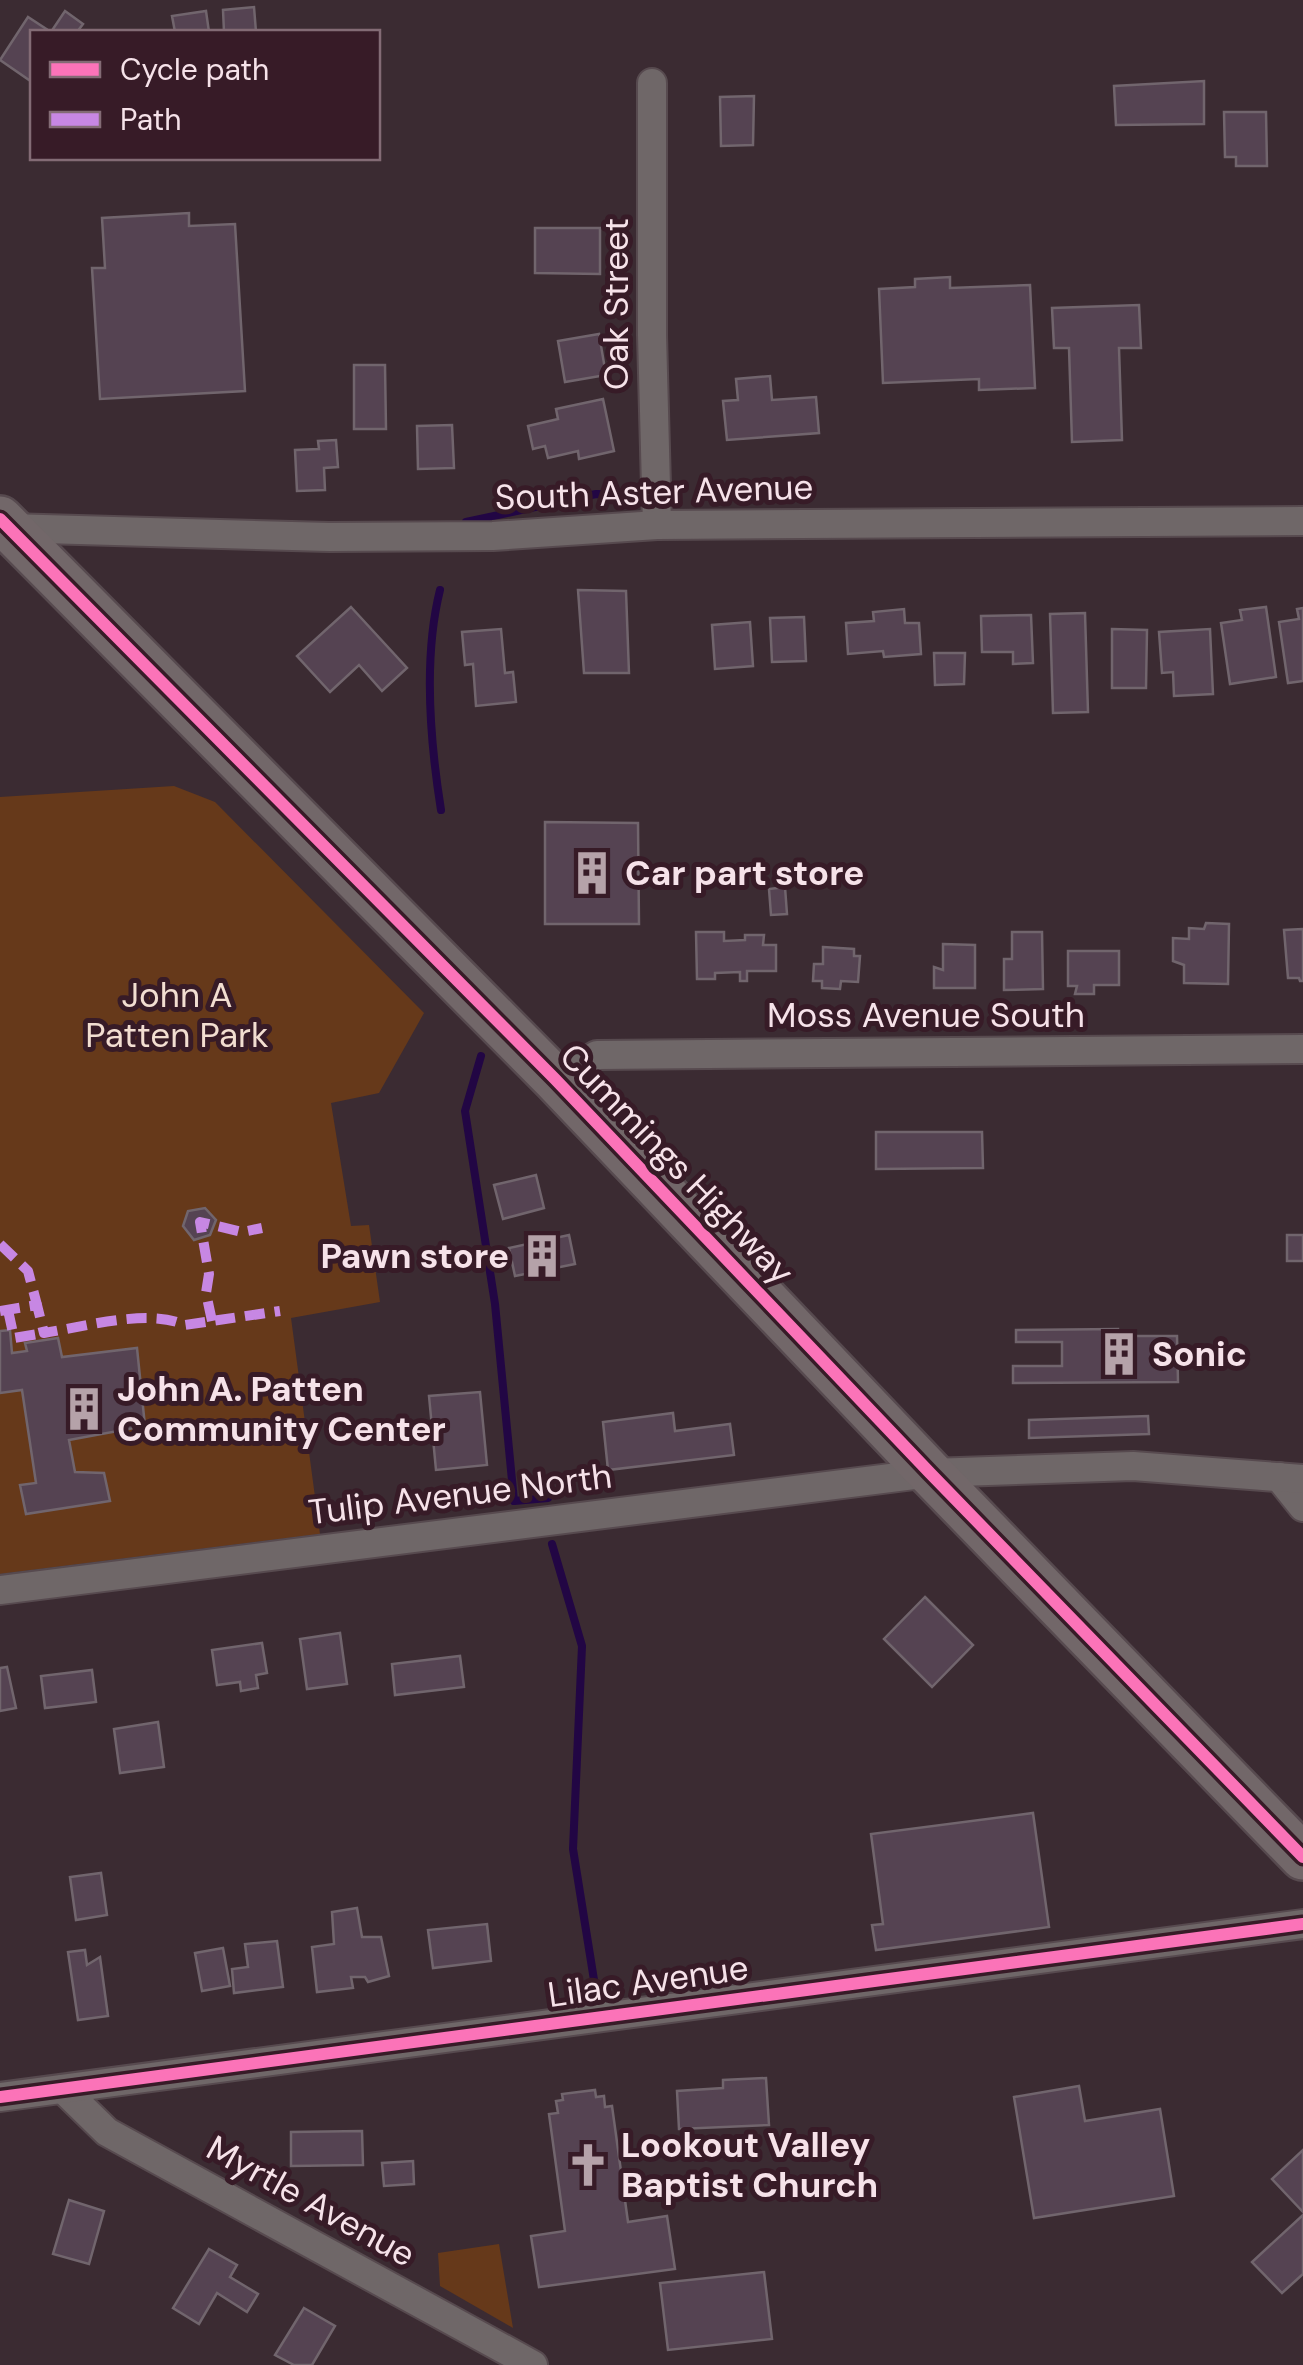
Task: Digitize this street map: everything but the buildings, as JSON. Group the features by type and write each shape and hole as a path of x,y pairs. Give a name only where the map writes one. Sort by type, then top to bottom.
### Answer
{"main road":[{"name":"Cummings Highway","path":"4,523 555,1079 1303,1857"}],"street":[{"name":"Oak Street","path":"652,83 657,525"},
{"name":"South Aster Avenue","path":"4,523 348,537 493,536 657,525 1303,521"},
{"name":"Moss Avenue South","path":"555,1079 597,1055 1303,1049"},
{"name":"Tulip Avenue North","path":"0,1590 930,1473 1133,1466 1291,1478"},
{"path":"1291,1478 1303,1508"},
{"name":"Lilac Avenue","path":"0,2097 1303,1924"},
{"name":"Myrtle Avenue","path":"63,2090 106,2132 533,2365"}],"green space":[{"name":"John A Patten Park","path":"174,786 215,802 424,1013 379,1093 331,1103 351,1226 369,1225 380,1302 291,1318 320,1534 0,1574 0,797"},
{"path":"499,2244 513,2328 440,2286 438,2253"}],"waterway":[{"path":"466,522 596,494 644,495"},
{"path":"440,590 431,643 430,700 441,810"},
{"path":"481,1056 465,1111 495,1304 514,1501 548,1498"},
{"path":"552,1544 582,1646 573,1849 594,1980"}],"marked path":[{"path":"212,1321 200,1222 242,1232 262,1228"},
{"path":"0,1244 28,1271 37,1305"},
{"path":"0,1311 37,1305 44,1333 135,1318 185,1325 280,1311"},
{"path":"8,1310 14,1338 44,1333"}],"cycle path":[{"path":"0,519 555,1079 1303,1857"},
{"path":"0,2097 1303,1924"}],"place":[{"name":"Car part store","path":"592,873"},
{"name":"Pawn store","path":"542,1256"},
{"name":"Sonic","path":"1119,1354"},
{"name":"John A. Patten Community Center","path":"84,1409"},
{"name":"Lookout Valley Baptist Church","path":"588,2165"}]}
